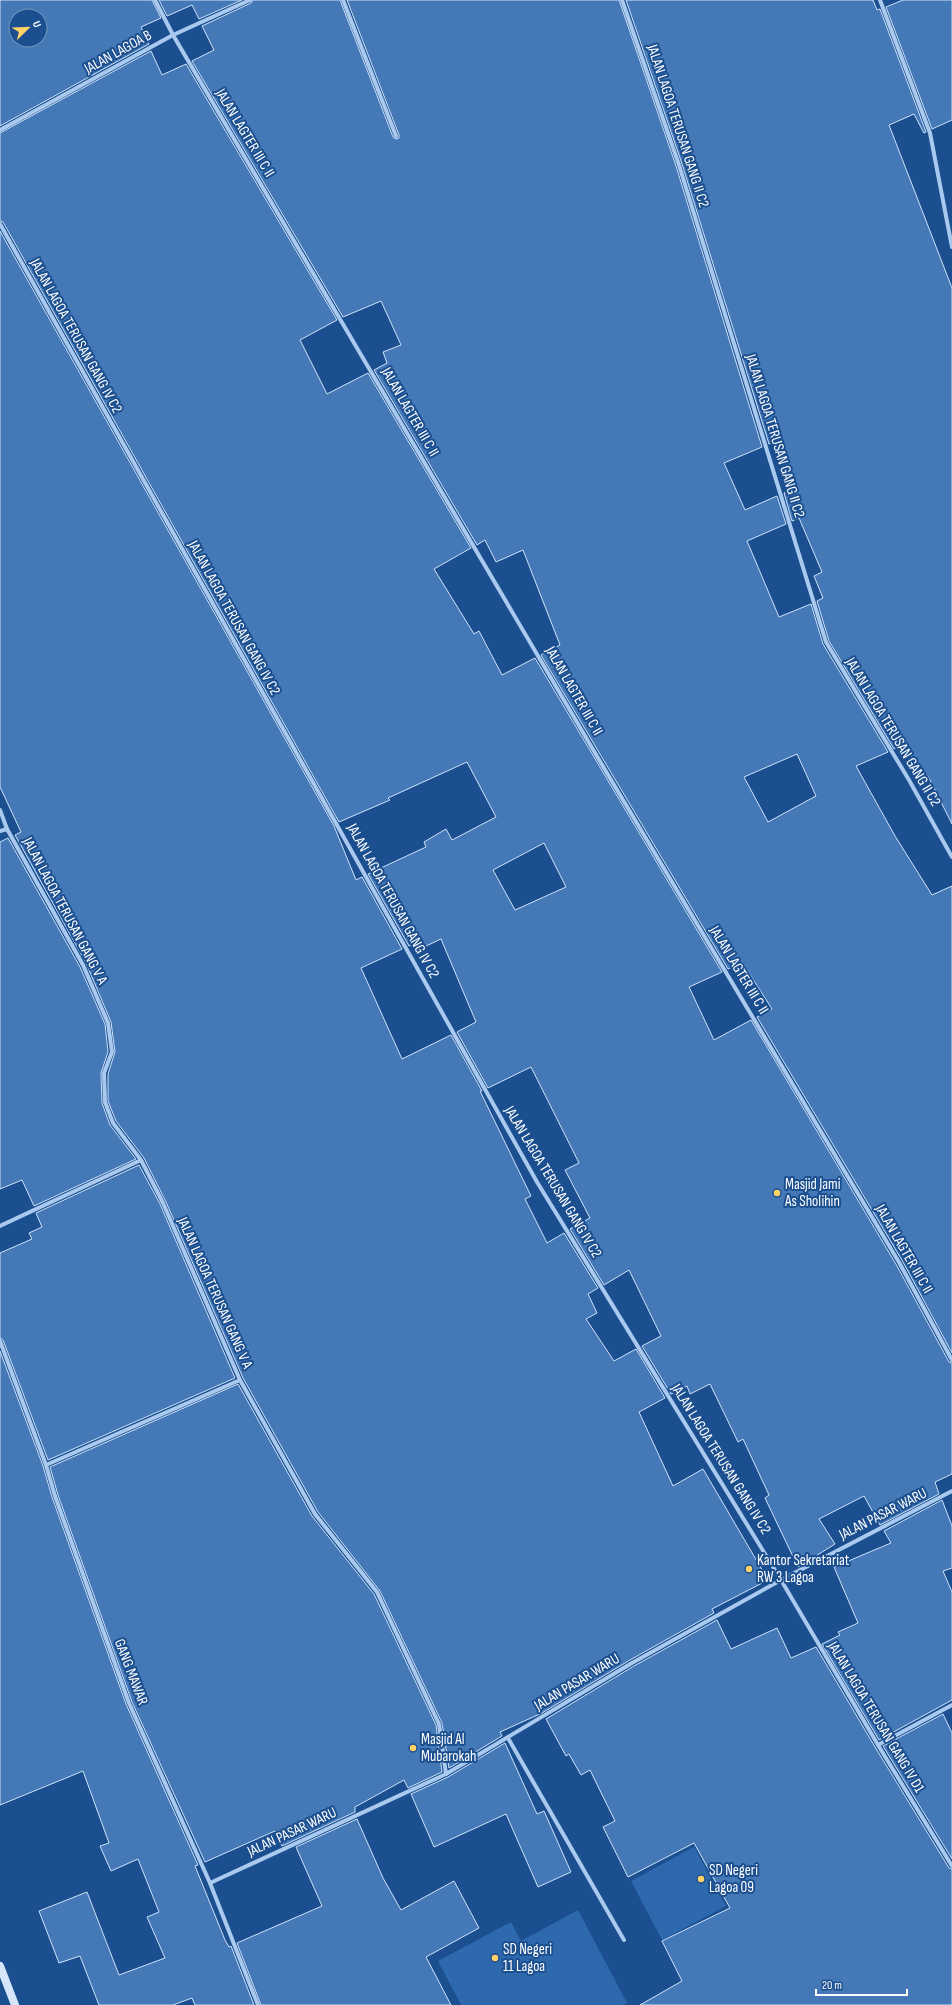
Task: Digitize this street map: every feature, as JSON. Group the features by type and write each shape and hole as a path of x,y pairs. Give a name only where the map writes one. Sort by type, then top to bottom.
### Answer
{"street":[{"name":"JALAN LAGTER III C II","path":"155,0 173,35 602,764 900,1264 952,1360"},
{"name":"JALAN LAGOA B","path":"0,130 173,35 250,0"},
{"path":"343,0 396,136"},
{"name":"JALAN LAGOA TERUSAN GANG II C2","path":"622,0 679,165 826,642 909,780 952,857"},
{"path":"880,0 930,133 952,247"},
{"name":"JALAN LAGOA TERUSAN GANG IV C2","path":"0,224 537,1182 781,1580"},
{"name":"JALAN LAGOA TERUSAN GANG V A","path":"0,810 8,828 83,965 108,1023 112,1052 104,1073 105,1102 113,1123 141,1160 163,1203 240,1380 315,1514 377,1592 439,1724 446,1774"},
{"path":"0,831 8,828"},
{"path":"0,1226 141,1160"},
{"name":"GANG MAWAR","path":"0,1341 46,1465 55,1496 129,1703 210,1883 258,2005"},
{"path":"46,1465 240,1380"},
{"name":"JALAN PASAR WARU","path":"210,1883 446,1774 632,1663 781,1580 952,1491"},
{"name":"JALAN LAGOA TERUSAN GANG IV D1","path":"781,1580 878,1745 952,1866"},
{"path":"878,1745 952,1705"},
{"path":"508,1738 624,1940"},
{"path":"0,1966 15,2005"}],"shaded area":[{"path":"694,1847 726,1906 662,1940 631,1881"},
{"path":"578,1910 627,2003 623,2005 461,2005 438,1961 511,1922 521,1941"}],"building":[{"path":"0,0 152,0 161,18 141,27 149,44 0,126"},
{"path":"159,0 242,0 199,19 192,5 167,16"},
{"path":"253,0 340,0 393,137 396,139 399,138 399,135 347,0 619,0 676,166 762,447 724,463 745,510 777,496 786,524 747,541 779,617 811,604 823,644 888,752 856,766 895,836 932,895 952,886 952,1353 903,1262 757,1017 772,1009 742,962 728,969 541,655 560,645 523,550 496,562 485,540 477,545 374,370 387,363 383,352 401,345 381,301 343,317 192,61 214,50 202,26 251,3","holes":["797,754 816,796 768,822 744,777"]},
{"path":"626,0 873,0 877,10 880,9 926,132 924,133 914,114 889,125 952,288 952,824 928,776 924,778 904,744 894,749 829,641 817,601 823,598 814,576 822,572 799,518 792,521 784,493 793,489 775,442 769,444 682,164"},
{"path":"903,0 952,0 952,120 932,129 886,7"},
{"path":"151,51 162,75 186,64 337,320 300,340 327,394 368,373 471,548 434,569 474,634 479,631 502,675 535,658 722,972 689,987 714,1040 751,1020 897,1266 949,1362 952,1363 952,1474 935,1482 939,1494 880,1525 864,1496 819,1519 835,1544 798,1567 765,1498 769,1495 743,1439 738,1442 710,1384 690,1394 687,1386 671,1394 642,1346 661,1336 629,1270 604,1285 570,1229 590,1218 565,1170 579,1163 531,1067 488,1088 457,1032 476,1022 441,939 424,947 421,940 409,946 368,874 426,847 424,842 446,829 452,840 496,817 467,762 388,798 390,800 339,822 3,222 0,221 0,133","holes":["544,843 566,887 515,910 493,870"]},
{"path":"0,231 334,826 356,880 362,877 402,949 361,968 402,1059 451,1035 482,1091 480,1091 531,1196 525,1199 547,1243 564,1233 598,1288 588,1294 597,1313 586,1319 614,1361 636,1349 665,1398 639,1412 673,1486 703,1469 768,1580 712,1609 714,1613 630,1660 542,1713 500,1732 502,1736 449,1768 442,1723 380,1591 318,1512 243,1378 166,1202 144,1158 116,1121 108,1101 108,1074 115,1052 111,1022 86,963 15,835 21,832 0,787"},
{"path":"8,838 80,967 105,1024 108,1052 101,1073 102,1103 110,1125 136,1159 34,1206 22,1180 0,1189 0,842"},
{"path":"139,1165 160,1204 235,1378 48,1460 3,1340 0,1338 0,1253 32,1239 29,1233 42,1227 36,1213"},
{"path":"0,1351 43,1466 52,1497 126,1704 198,1865 195,1866 225,1940 229,1947 231,1946 254,2005 195,2005 192,1998 173,2005 99,2005 80,1956 59,1963 39,1911 87,1892 119,1975 165,1958 147,1917 159,1912 138,1859 111,1871 100,1846 109,1843 83,1771 0,1805"},
{"path":"238,1384 312,1516 374,1594 436,1725 442,1772 408,1788 404,1780 355,1807 355,1812 282,1846 275,1831 205,1862 132,1702 58,1495 50,1467"},
{"path":"942,1500 952,1526 952,1568 943,1571 952,1592 952,1700 879,1740 822,1644 840,1635 838,1632 858,1623 834,1567 891,1543 884,1531"},
{"path":"717,1620 731,1649 777,1628 791,1658 816,1647 949,1868 952,1869 952,2005 640,2005 682,1981 662,1941 730,1908 694,1843 628,1877 603,1827 615,1821 590,1770 581,1775 569,1754 566,1756 546,1719 634,1666"},
{"path":"943,1714 952,1733 952,1859 883,1746"},
{"path":"505,1743 537,1814 544,1811 571,1872 538,1887 506,1814 434,1847 411,1794 448,1777"},
{"path":"357,1819 383,1878 401,1910 454,1881 479,1928 426,1957 451,2005 261,2005 237,1943 322,1906 296,1847"}],"place":[{"name":"Masjid Jami As Sholihin","path":"777,1193"},
{"name":"Kantor Sekretariat RW 3 Lagoa","path":"749,1569"},
{"name":"Masjid Al Mubarokah","path":"413,1748"},
{"name":"SD Negeri Lagoa 09","path":"701,1879"},
{"name":"SD Negeri 11 Lagoa","path":"495,1958"}]}
